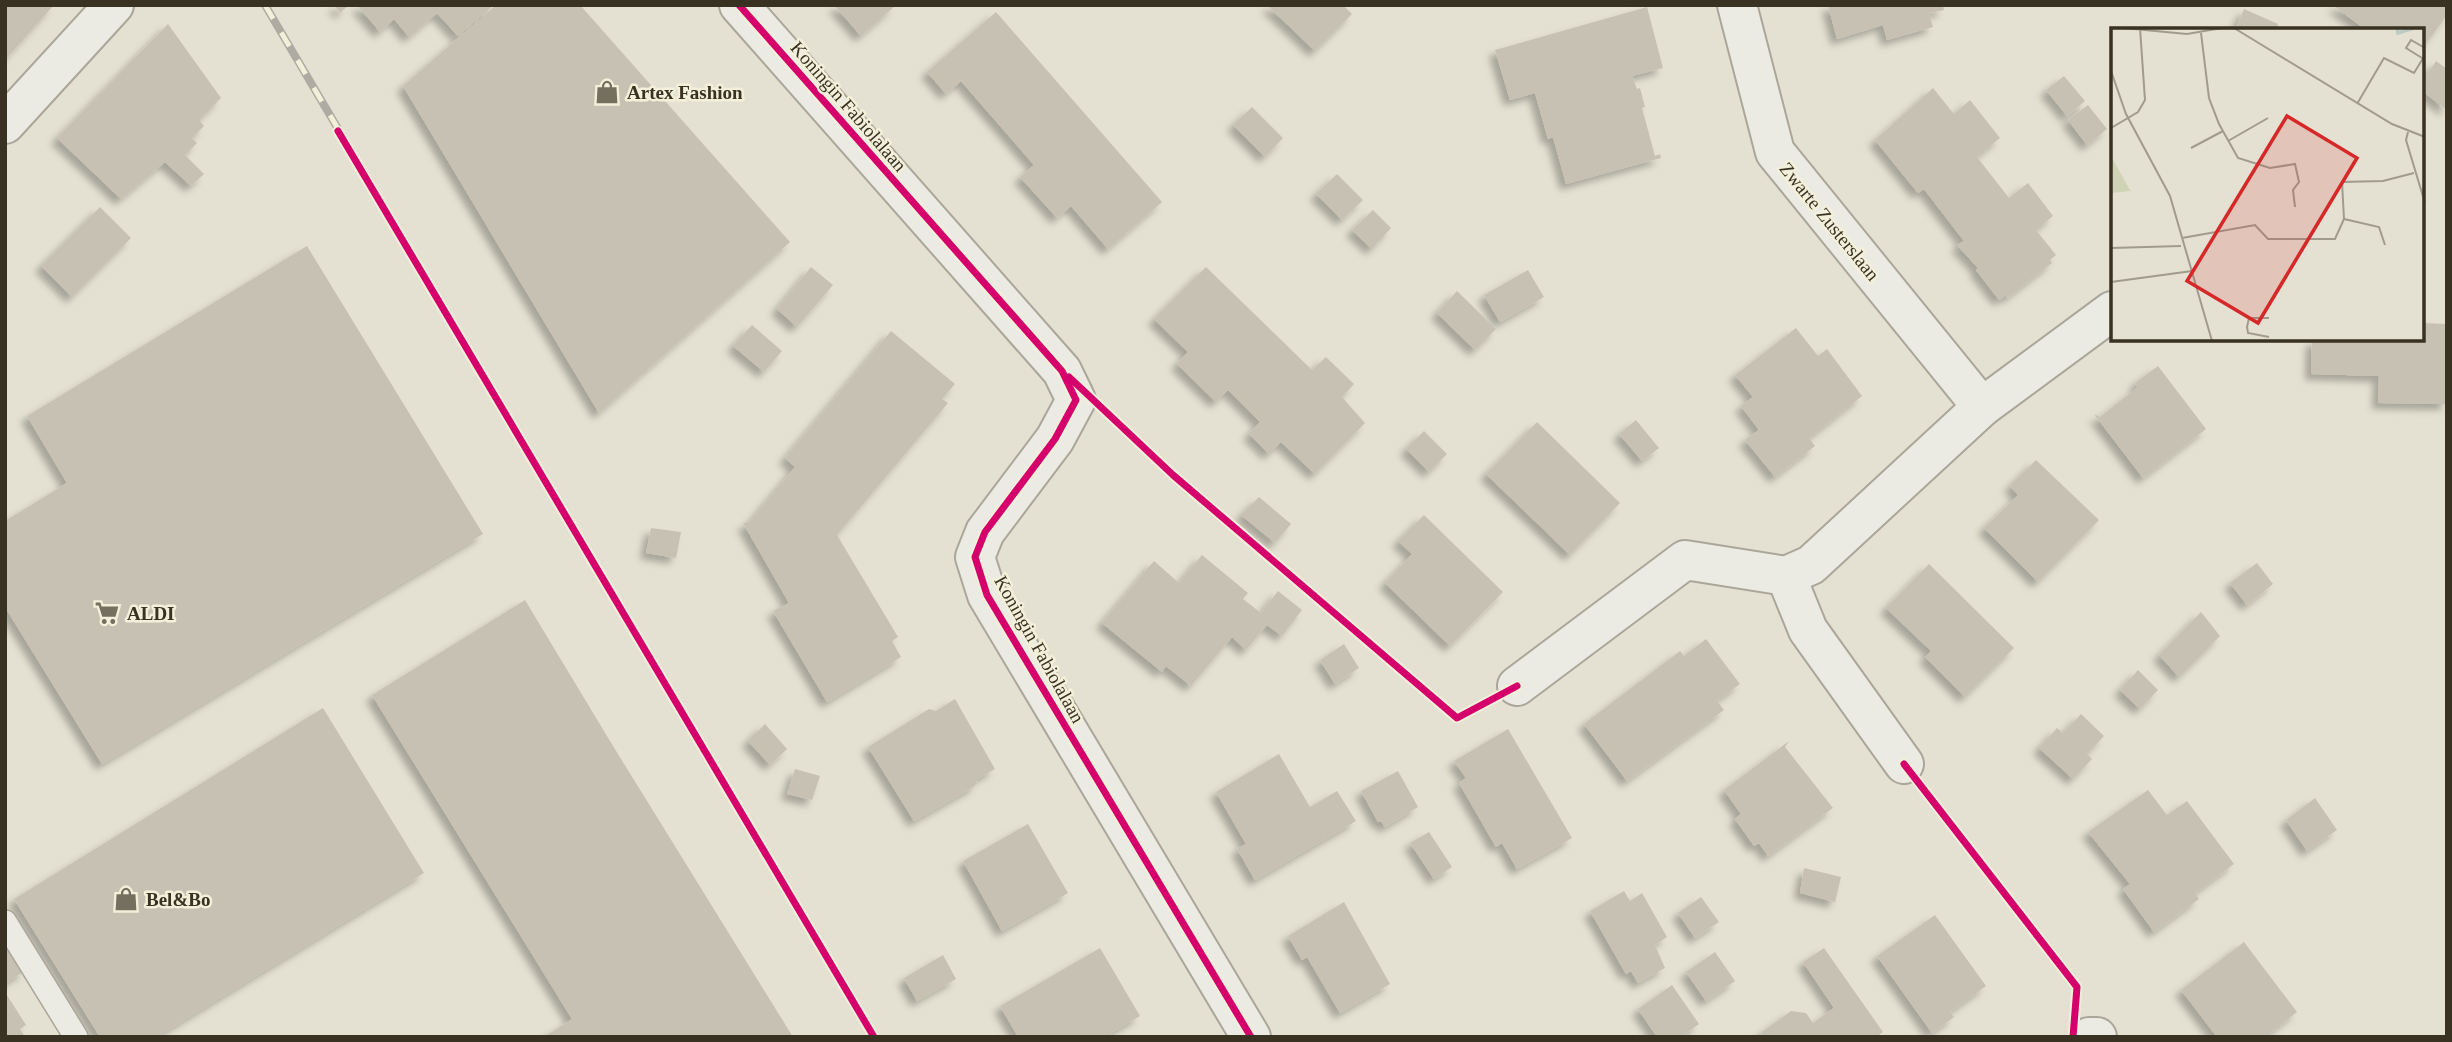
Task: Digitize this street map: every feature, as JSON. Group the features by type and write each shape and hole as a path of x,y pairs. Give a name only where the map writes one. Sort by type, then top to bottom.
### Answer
{"street":[{"path":"5,124 114,5"},
{"name":"Koningin Fabiolalaan","path":"739,5 1062,371 1076,400 1055,439 985,532 975,557 987,595 1251,1037"},
{"name":"Zwarte Zusterslaan","path":"1737,5 1775,152 1982,407"},
{"path":"1517,686 1685,560 1786,576 1811,565 1982,407 2111,312"},
{"path":"1786,576 1808,630 1905,764"},
{"path":"2089,1037 2097,1037"}],"lane":[{"path":"5,922 76,1037"}],"building":[{"path":"5,5 54,5 5,60"},
{"path":"334,5 349,5 340,13"},
{"path":"357,5 494,5 458,36 437,13 409,37 394,19 380,32"},
{"path":"496,5 580,5 790,242 599,413 403,86"},
{"path":"834,5 896,5 861,36"},
{"path":"1267,5 1343,5 1352,14 1315,51"},
{"path":"1828,5 1943,5 1944,10 1929,13 1933,27 1887,40 1883,25 1837,39"},
{"path":"2333,5 2447,5 2447,15 2424,46 2424,28 2363,28"},
{"path":"1647,7 1663,68 1632,76 1637,89 1640,88 1645,107 1642,108 1655,156 1660,154 1661,158 1566,184 1553,137 1548,139 1535,93 1510,100 1495,50"},
{"path":"2244,9 2278,24 2277,28 2236,28"},
{"path":"996,12 1162,202 1108,249 1071,206 1057,218 1020,177 1034,165 961,81 946,94 927,72"},
{"path":"168,24 221,98 199,120 204,126 192,138 197,143 185,155 204,174 191,186 165,162 121,199 57,138"},
{"path":"2436,61 2447,69 2447,110 2424,93 2424,79"},
{"path":"2064,76 2085,101 2067,116 2046,90"},
{"path":"1933,88 1954,114 1970,100 2000,138 1977,157 2009,198 2028,183 2053,216 2036,230 2056,255 2050,260 2052,263 2007,298 2006,295 1999,300 1976,270 1978,268 1957,245 1964,241 1924,189 1918,193 1875,140"},
{"path":"2088,105 2107,129 2087,145 2068,120"},
{"path":"1252,107 1283,138 1265,157 1233,125"},
{"path":"1337,174 1363,200 1342,220 1316,194"},
{"path":"100,207 131,238 72,297 41,266"},
{"path":"1373,210 1391,228 1372,249 1352,230"},
{"path":"307,246 483,534 102,764 5,607 5,521 67,483 27,416"},
{"path":"811,267 833,285 797,327 777,309"},
{"path":"1206,267 1312,370 1326,357 1354,384 1342,397 1365,423 1315,474 1281,442 1269,454 1249,434 1260,422 1228,390 1216,402 1177,364 1188,352 1154,319"},
{"path":"1528,270 1544,297 1500,322 1484,295"},
{"path":"1457,291 1496,329 1475,350 1437,313"},
{"path":"2424,323 2447,324 2447,404 2378,403 2379,376 2311,374 2312,341 2424,341"},
{"path":"752,325 782,351 764,372 733,346"},
{"path":"1796,328 1818,356 1827,349 1862,396 1809,438 1815,446 1775,477 1745,440 1759,430 1741,406 1753,397 1735,375"},
{"path":"891,331 955,384 942,399 948,403 837,535 898,637 892,641 901,657 827,702 773,611 789,603 743,523 749,523 795,467 785,458"},
{"path":"2158,366 2206,429 2143,478 2094,414 2100,417 2138,387 2135,383"},
{"path":"1636,420 1659,448 1642,461 1619,434"},
{"path":"1537,422 1620,503 1570,555 1486,474"},
{"path":"1424,431 1447,454 1429,472 1406,449"},
{"path":"2036,460 2099,520 2038,582 1984,528 2018,495 2010,486"},
{"path":"1259,497 1291,524 1275,543 1241,515"},
{"path":"1424,515 1503,592 1450,646 1385,583 1412,554 1398,541"},
{"path":"651,528 681,532 676,558 646,553"},
{"path":"1202,555 1248,593 1243,599 1261,613 1278,591 1302,610 1282,636 1267,625 1246,650 1232,637 1191,686 1166,666 1162,672 1102,623 1154,561 1179,583"},
{"path":"2257,563 2273,584 2247,605 2230,583"},
{"path":"1929,564 2014,648 1965,697 1925,657 1931,651 1886,608"},
{"path":"525,600 793,1037 544,1037 572,1019 372,695"},
{"path":"2201,612 2220,636 2179,677 2159,655"},
{"path":"1706,639 1740,684 1717,701 1724,710 1627,781 1584,724 1680,651 1684,656"},
{"path":"1344,644 1359,668 1335,684 1320,660"},
{"path":"2138,670 2158,690 2140,709 2120,690"},
{"path":"955,699 995,769 977,779 975,786 914,821 868,747 929,709 936,711"},
{"path":"323,708 424,873 156,1037 100,1037 14,899"},
{"path":"2081,714 2104,736 2087,754 2092,759 2073,779 2039,748 2057,728 2063,733"},
{"path":"765,724 787,749 770,765 748,741"},
{"path":"1508,729 1572,838 1517,869 1502,843 1496,847 1459,783 1466,778 1454,761"},
{"path":"1789,741 1785,747 1833,808 1768,856 1759,843 1754,846 1735,819 1741,814 1724,790"},
{"path":"1279,754 1310,807 1337,791 1356,821 1255,880 1237,849 1246,844 1216,792"},
{"path":"795,769 820,776 812,800 787,794"},
{"path":"1398,771 1418,807 1385,827 1381,821 1378,822 1361,791"},
{"path":"2148,790 2167,815 2187,801 2234,864 2195,893 2199,899 2154,932 2123,889 2130,884 2088,832"},
{"path":"2315,798 2337,830 2307,851 2286,820"},
{"path":"1028,824 1068,893 1002,931 963,861"},
{"path":"1429,832 1452,867 1434,879 1410,843"},
{"path":"1804,868 1841,877 1835,902 1800,893"},
{"path":"1624,891 1630,901 1642,893 1667,937 1655,945 1665,968 1638,983 1631,971 1626,974 1590,911"},
{"path":"1701,897 1719,922 1695,938 1678,913"},
{"path":"1344,902 1390,984 1340,1013 1307,957 1302,960 1288,936"},
{"path":"1935,915 1986,986 1950,1012 1954,1017 1932,1033 1877,956"},
{"path":"5,942 25,971 5,983"},
{"path":"2244,942 2297,1012 2265,1037 2217,1037 2181,990"},
{"path":"1100,948 1140,1016 1111,1033 1113,1037 1014,1037 1017,1035 1000,1006"},
{"path":"1824,948 1883,1032 1876,1037 1761,1037 1762,1032 1791,1011 1806,1013 1813,1023 1834,1008 1803,962"},
{"path":"1715,952 1735,981 1706,1001 1686,972"},
{"path":"943,955 956,979 917,1001 904,978"},
{"path":"1672,985 1699,1024 1681,1037 1657,1037 1638,1009"},
{"path":"5,992 26,1025 20,1029 25,1037 5,1037"}],"railway":[{"path":"265,5 874,1037"}],"cycle path":[{"path":"739,5 1062,371 1076,400 1055,439 985,532 975,557 987,595 1251,1037"},
{"path":"338,131 874,1037"},
{"path":"1069,377 1173,475 1457,718 1517,686"},
{"path":"1904,764 2077,987 2073,1037"}],"place":[{"name":"Artex Fashion","path":"607,92"},
{"name":"ALDI","path":"107,613"},
{"name":"Bel&Bo","path":"126,899"}]}
